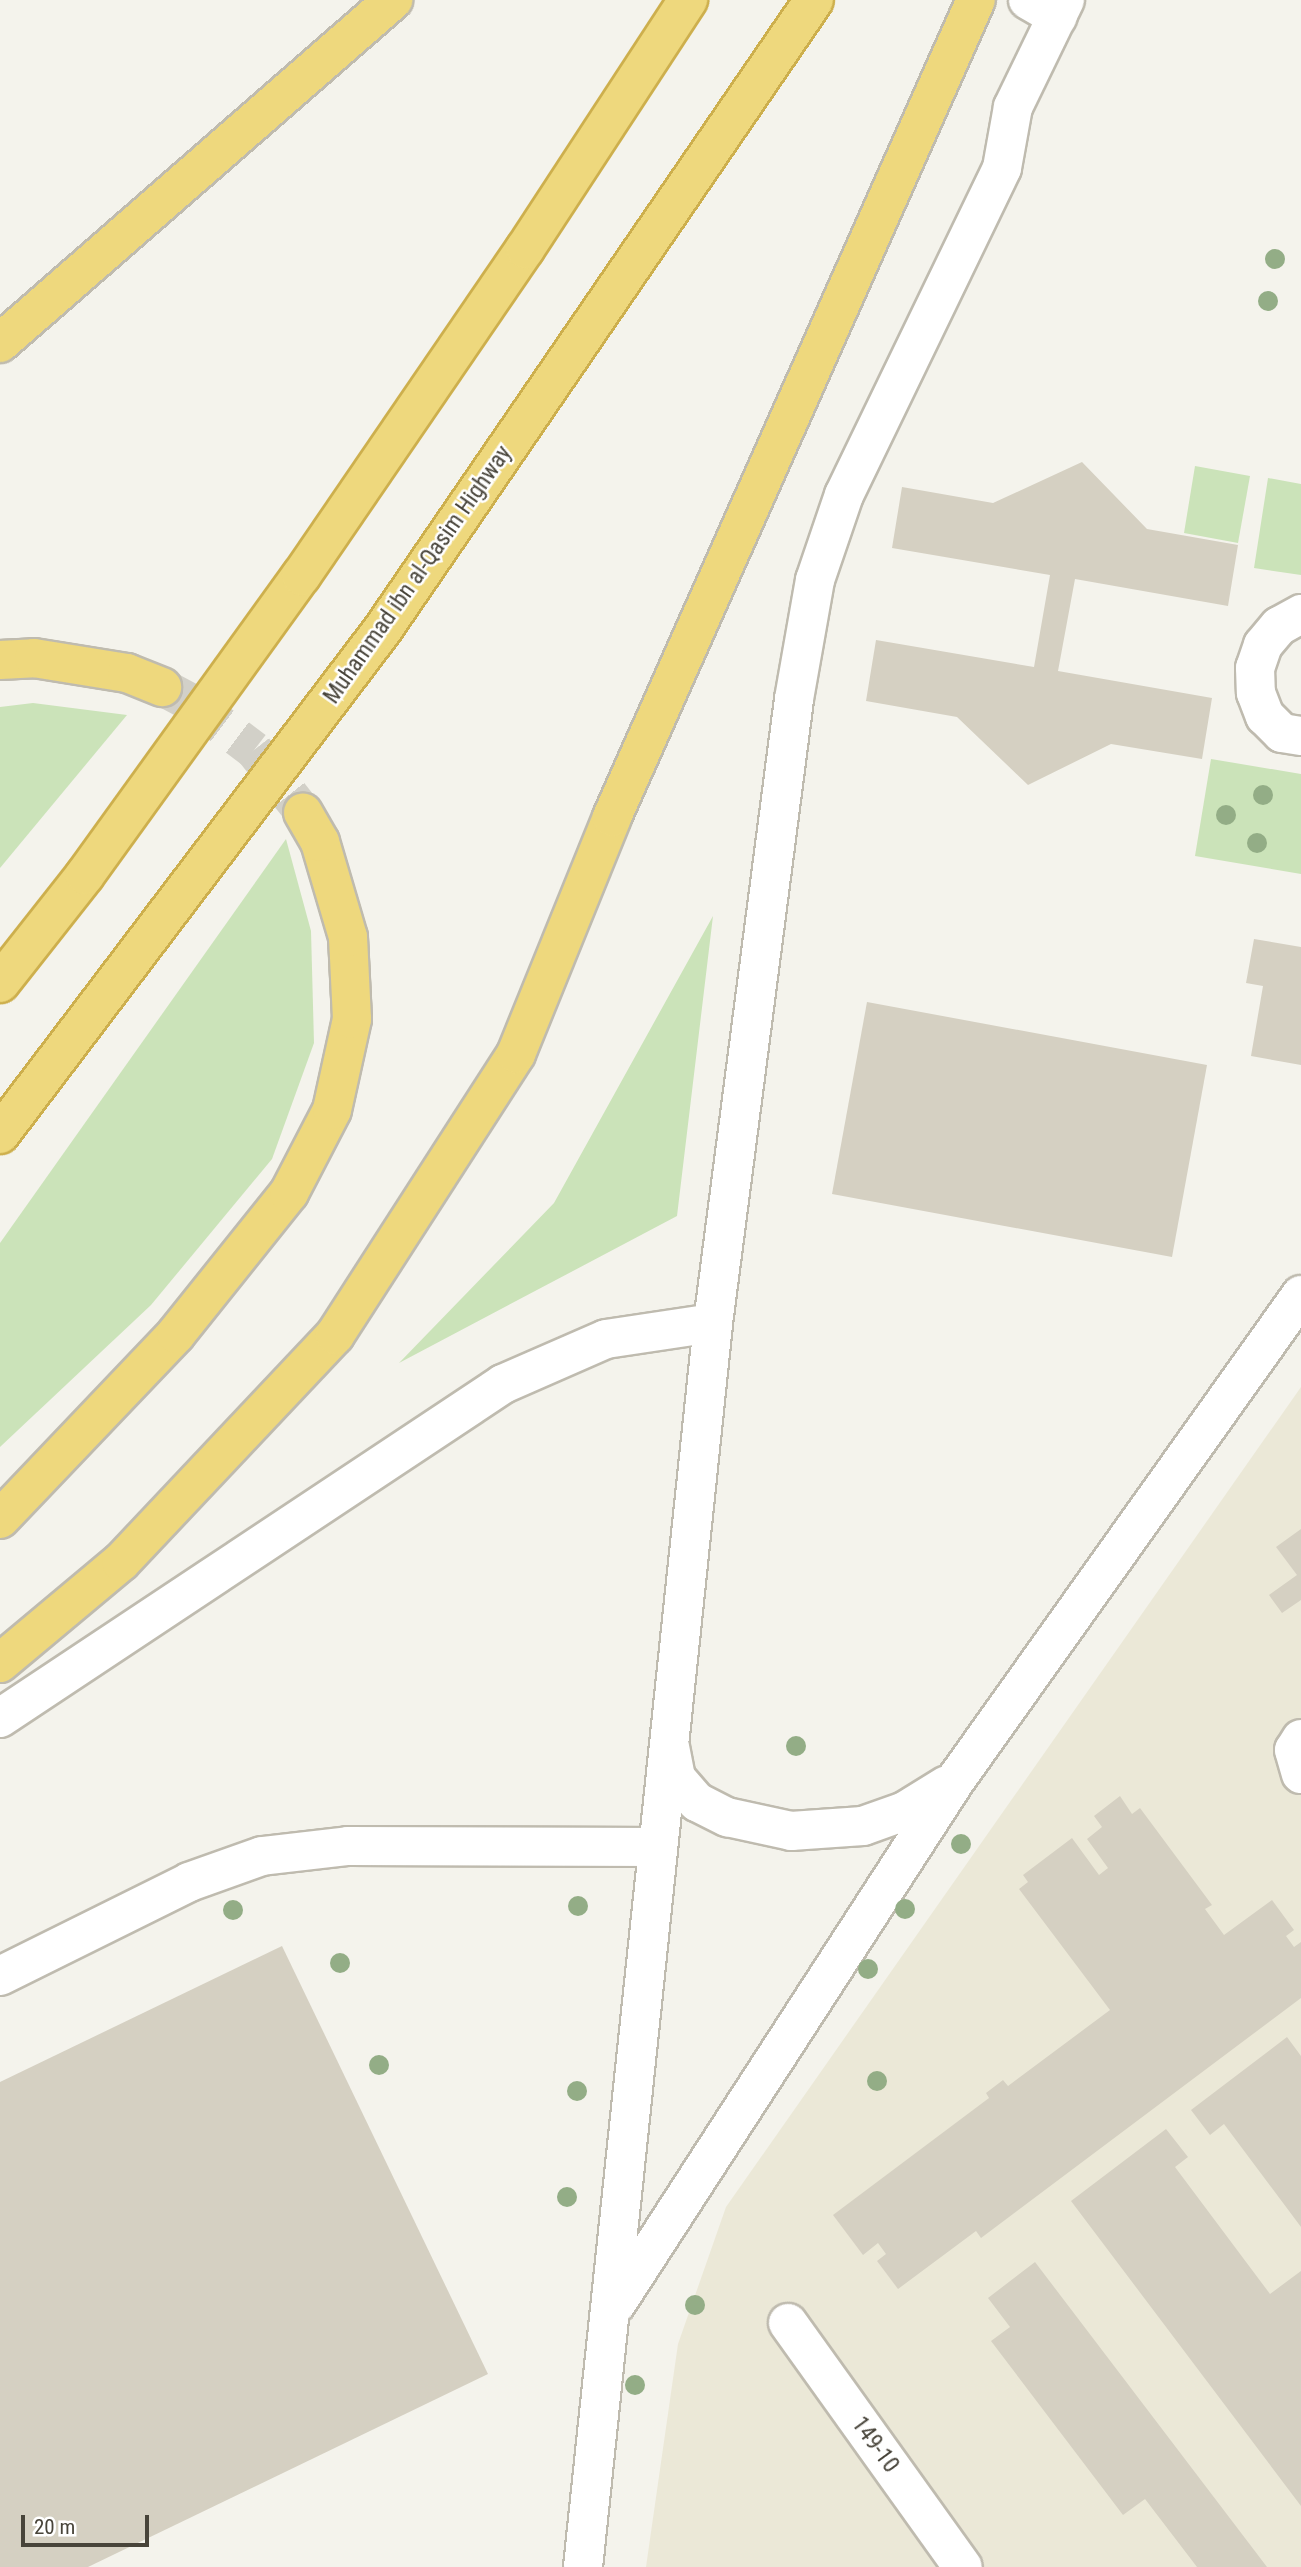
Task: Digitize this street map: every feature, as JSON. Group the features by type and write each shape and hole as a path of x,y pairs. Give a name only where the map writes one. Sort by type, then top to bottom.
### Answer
{"highway":[{"path":"0,343 157,210 393,0"},
{"path":"0,983 85,875 301,576 525,249 688,0"},
{"name":"Muhammad ibn al-Qasim Highway","path":"0,1134 383,629 814,0"},
{"path":"0,1663 121,1562 335,1335 516,1054 612,817 976,0"},
{"path":"0,660 34,658 127,673 162,687"},
{"path":"0,1520 176,1334 289,1193 332,1110 352,1019 348,937 320,842 303,812"}],"street":[{"path":"583,2567 613,2309 713,1323 792,713 815,580 844,495 1002,168 1013,107 1050,6"},
{"path":"1301,614 1279,626 1263,645 1255,668 1256,693 1265,716 1282,733 1301,736"},
{"path":"613,2309 957,1777 1301,1296"},
{"path":"0,1718 503,1384 606,1339 713,1323"},
{"path":"1301,1739 1294,1750 1301,1774"},
{"path":"669,1745 676,1778 697,1802 727,1817 791,1831 863,1826 905,1811 957,1777"},
{"path":"0,1976 189,1882 261,1856 348,1846 658,1847"},
{"name":"149-10","path":"788,2323 963,2567"}],"shaded area":[{"path":"1301,1387 1301,2567 646,2567 678,2344 726,2207"}],"green space":[{"path":"1195,466 1250,476 1238,543 1184,533"},
{"path":"1268,478 1301,484 1301,575 1254,568"},
{"path":"33,703 127,715 0,868 0,707"},
{"path":"1211,759 1301,774 1301,874 1195,856"},
{"path":"286,839 311,931 314,1043 272,1159 151,1305 0,1447 0,1243"},
{"path":"713,916 677,1216 399,1363 554,1203"}],"building":[{"path":"1082,462 1147,529 1238,545 1228,606 1075,579 1058,671 1212,698 1202,759 1111,744 1028,785 957,717 866,701 876,640 1034,667 1050,575 892,548 902,487 993,503"},
{"path":"1254,939 1301,947 1301,1065 1251,1056 1263,986 1246,983"},
{"path":"867,1002 1207,1065 1172,1257 832,1194"},
{"path":"1301,1529 1301,1600 1282,1613 1269,1595 1297,1575 1276,1547"},
{"path":"1120,1796 1132,1814 1140,1808 1212,1905 1205,1909 1224,1935 1272,1900 1294,1930 1286,1936 1294,1947 1301,1942 1301,1998 981,2238 976,2231 898,2289 877,2261 886,2254 878,2243 863,2255 833,2215 989,2098 986,2093 1003,2080 1008,2086 1110,2010 1019,1889 1028,1882 1023,1875 1072,1838 1099,1875 1108,1868 1087,1839 1102,1827 1094,1816"},
{"path":"282,1946 488,2374 88,2567 0,2567 0,2082"},
{"path":"1287,2037 1301,2056 1301,2227 1224,2124 1210,2135 1191,2110"},
{"path":"1166,2129 1188,2157 1175,2167 1270,2294 1301,2271 1301,2506 1071,2201"},
{"path":"1035,2262 1267,2567 1197,2567 1145,2499 1123,2515 991,2341 1010,2327 988,2298"}],"tunnel":[{"path":"162,687 192,703 254,750 303,812"}]}
